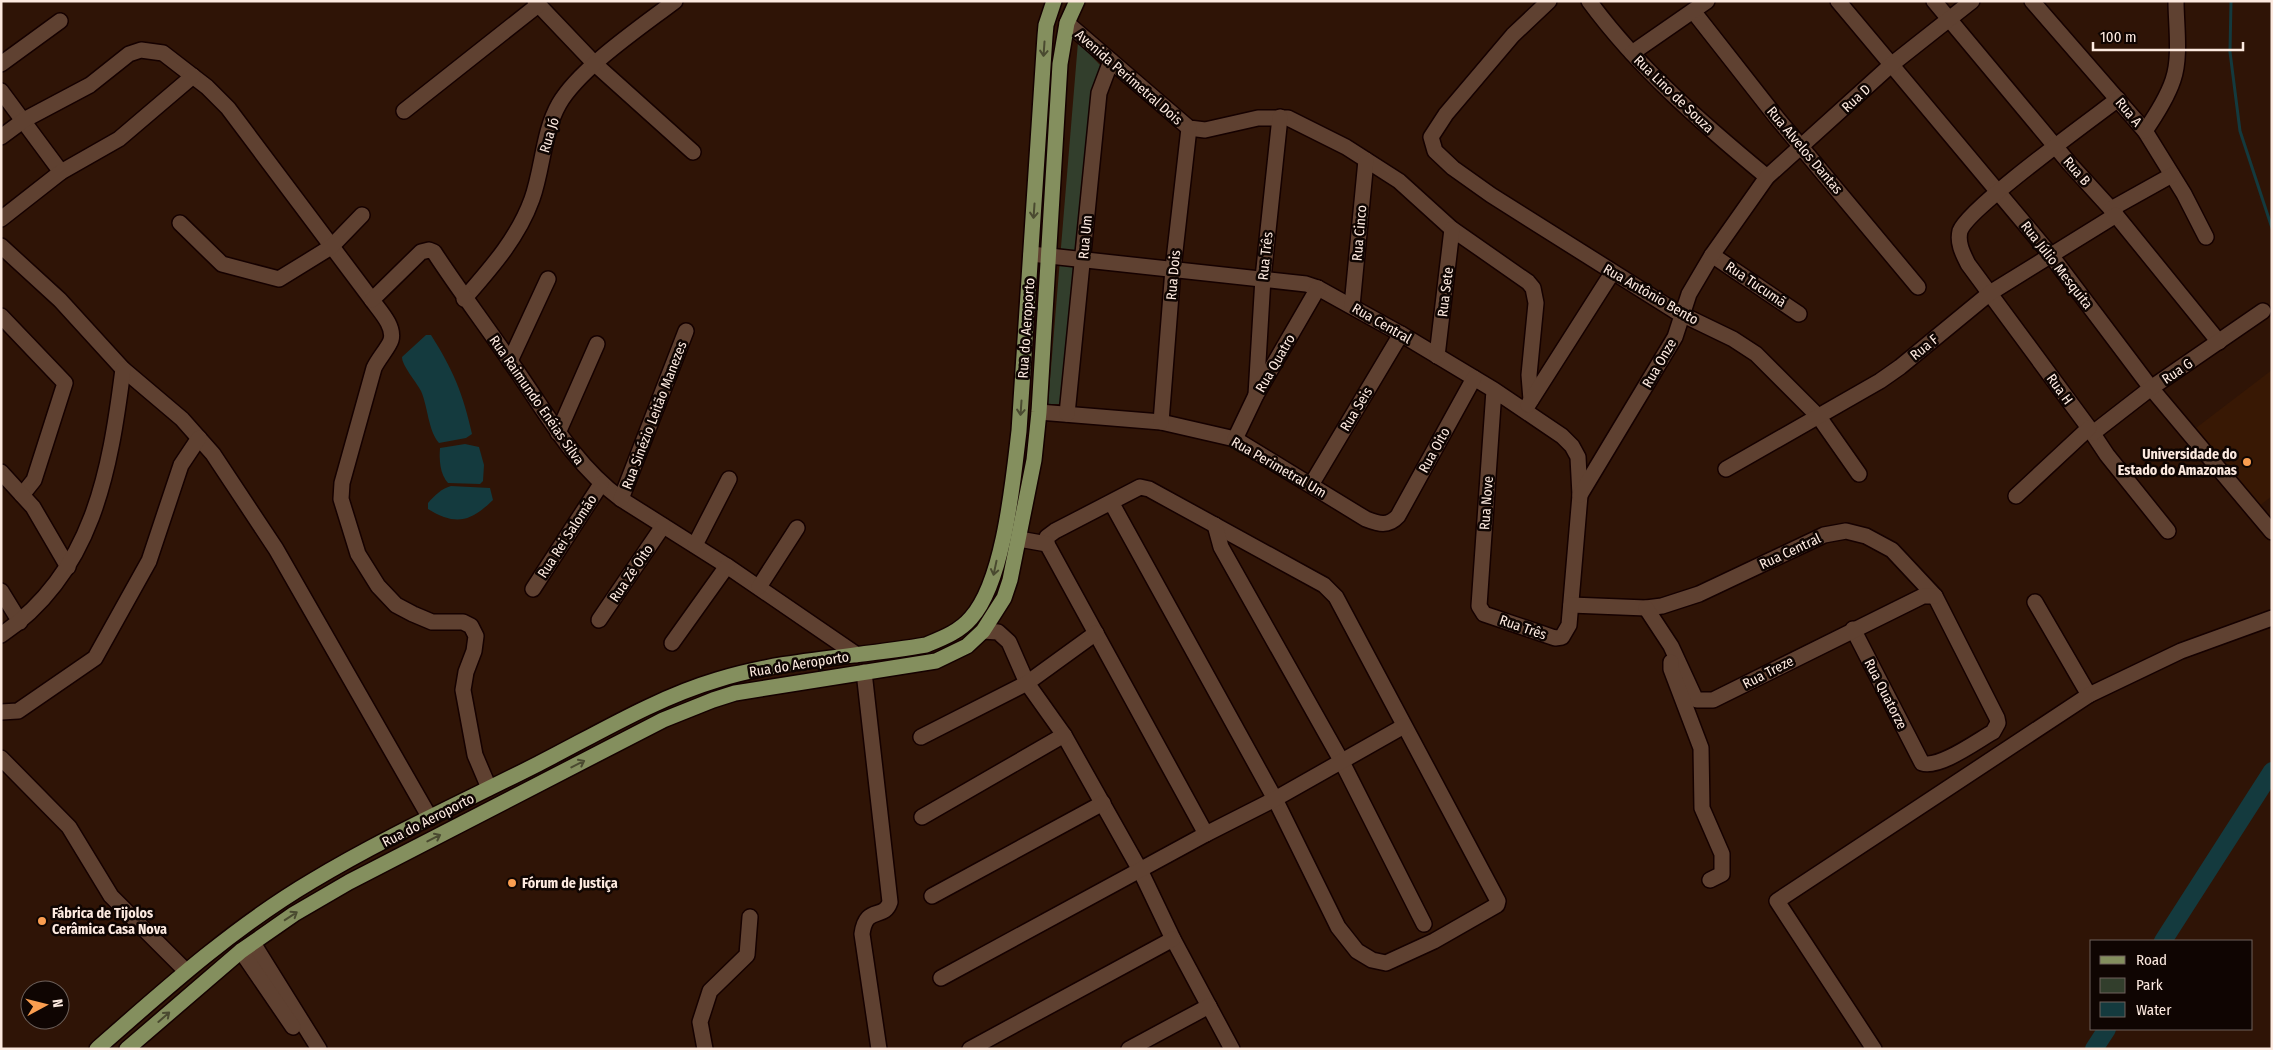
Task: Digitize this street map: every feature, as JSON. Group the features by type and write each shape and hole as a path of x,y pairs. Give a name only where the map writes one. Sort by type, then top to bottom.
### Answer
{"main road":[{"name":"Rua do Aeroporto","path":"97,1049 186,971 270,908 312,881 397,835 620,722 693,688 736,674 926,645 946,637 961,628 972,618 982,604 993,580 1012,493 1019,431 1046,25 1054,1"},
{"name":"Rua do Aeroporto","path":"127,1049 247,946 294,914 408,852 664,720 713,700 781,685 936,661 967,646 983,631 1004,598 1019,539 1034,460 1039,412 1060,64 1067,23 1077,1"},
{"path":"779,666 781,685"},
{"path":"397,835 408,852"}],"street":[{"name":"Rua Jó","path":"464,299 509,245 532,198 549,131 558,105 567,92 595,64 675,1"},
{"name":"Rua Antônio Bento","path":"1548,1 1513,34 1446,114 1431,137 1435,151 1453,168 1491,195 1558,235 1612,273 1682,315 1734,339 1756,354 1819,417 1859,474"},
{"path":"1632,53 1707,1"},
{"name":"Rua Júlio Mesquita","path":"1838,1 2050,254 2151,388 2272,532"},
{"name":"Rua B","path":"1934,1 2055,146 2113,212 2219,342"},
{"name":"Rua D","path":"1748,203 1767,177 1802,148 1891,66 1972,1"},
{"name":"Rua A","path":"2032,1 2144,131 2172,175 2206,237"},
{"path":"2144,131 2161,107 2174,78 2176,1"},
{"path":"404,111 536,3 595,64 693,152"},
{"name":"Rua Lino de Souza","path":"1596,4 1632,53 1690,112 1767,177"},
{"name":"Rua Alvelos Dantas","path":"1693,11 1777,118 1918,287"},
{"path":"1,64 60,21"},
{"name":"Avenida Perimetral Dois","path":"1067,23 1189,128 1206,130 1258,118 1288,118 1366,160 1399,181 1452,229 1518,274 1533,288 1536,303 1528,405"},
{"path":"1,137 24,120 90,85 129,54 141,50 163,53 207,87 228,108 372,300 391,330 391,341 374,368 342,483 341,499 358,554 378,586 396,605 432,622 463,622 471,626 476,636 474,651 466,672 463,690 475,755 489,788"},
{"name":"Rua Um","path":"1067,414 1098,93 1111,61"},
{"path":"1,219 61,172 119,139 193,76"},
{"path":"1,91 61,172"},
{"path":"1999,192 2055,146 2118,99"},
{"name":"Rua Três","path":"1256,396 1263,278 1280,117"},
{"name":"Rua Dois","path":"1161,422 1173,270 1189,128"},
{"name":"Rua Cinco","path":"1352,306 1366,160"},
{"name":"Rua F","path":"1726,469 1819,417 1900,367 1990,293 2172,175"},
{"name":"Rua H","path":"1999,192 1965,223 1960,231 1959,243 1968,264 2091,430 2107,455 2168,532"},
{"name":"Rua Onze","path":"1580,495 1675,337 1689,294 1712,255 1748,203"},
{"path":"180,223 222,264 279,278 331,247 362,215"},
{"name":"Rua Sete","path":"1438,356 1452,229"},
{"path":"1,246 60,300 123,369 182,419 213,454 276,549 430,818"},
{"name":"Rua Raimundo Enéias Silva","path":"372,300 421,252 429,250 434,252 464,299 510,361 558,433 601,484 621,499 759,587 857,655"},
{"name":"Rua Central","path":"1031,254 1306,284 1318,288 1352,306 1494,390 1528,405 1572,446 1578,457 1580,495 1573,580"},
{"name":"Rua Tucumã","path":"1712,255 1800,314"},
{"path":"1528,405 1612,273"},
{"path":"510,361 548,279"},
{"name":"Rua Quatro","path":"1235,439 1256,396 1318,288"},
{"name":"Rua G","path":"2016,496 2091,430 2263,311"},
{"path":"1,316 66,383 34,480 22,495"},
{"name":"Rua Sinézio Leitão Manezes","path":"621,499 686,331"},
{"name":"Rua Seis","path":"1311,485 1401,334"},
{"path":"558,433 597,344"},
{"path":"1,635 20,622 49,594 68,566 87,529 103,486 117,418 123,369"},
{"name":"Rua Oito","path":"1393,522 1474,378"},
{"name":"Rua Nove","path":"1484,614 1478,602 1494,390"},
{"name":"Rua Perimetral Um","path":"1039,412 1161,422 1235,439 1376,523 1385,525 1393,522"},
{"path":"1,712 18,711 96,658 149,561 181,465 199,438"},
{"path":"1,472 33,507 68,566"},
{"path":"695,545 729,478"},
{"name":"Rua Rei Salomão","path":"533,589 601,484"},
{"path":"1111,502 1274,799 1338,927 1356,951 1372,960 1386,963 1434,941 1492,910 1498,901 1336,597 1324,585 1149,489 1140,488 1111,502 1055,531 1047,537 1046,544 1206,834"},
{"path":"1214,525 1221,547 1342,762 1424,924"},
{"name":"Rua Zé Oito","path":"599,620 663,526"},
{"path":"759,587 797,528"},
{"name":"Rua Central","path":"1571,605 1646,608 1682,600 1824,535 1846,531 1866,536 1892,550 1935,596 1997,718 1998,724 1993,732 1940,762 1926,764 1918,759"},
{"path":"1019,539 1046,544"},
{"path":"672,643 727,566"},
{"name":"Rua Três","path":"1484,614 1555,638 1562,637 1566,633 1573,580"},
{"path":"1,592 20,622"},
{"name":"Rua Treze","path":"1646,608 1671,646 1694,696 1697,700 1705,701 1713,700 1923,596 1935,596"},
{"path":"2035,602 2089,695"},
{"path":"1874,1049 1777,901 2089,695 2181,651 2272,618"},
{"name":"Rua Quatorze","path":"1853,629 1918,759"},
{"path":"983,631 998,632 1009,642 1027,683 1064,735 1140,870 1172,938 1232,1049"},
{"path":"921,737 1027,683 1096,633"},
{"path":"1671,646 1671,669 1701,748 1702,808 1722,854 1722,874 1710,880"},
{"path":"864,672 890,902 887,908 867,917 864,921 862,934 879,1049"},
{"path":"941,978 1342,762 1404,726"},
{"path":"922,816 1064,735"},
{"path":"1,758 69,827 112,896 186,971"},
{"path":"932,896 1103,803"},
{"path":"706,1049 700,1022 710,991 747,954 750,918"},
{"path":"970,1049 1172,938"},
{"path":"247,946 308,1049"},
{"path":"247,946 319,1049"},
{"path":"1129,1049 1209,1006"}],"shaded area":[{"name":"Universidade do Estado do Amazonas","path":"2272,370 2272,496 2259,506 2196,428"}],"green space":[{"path":"1078,42 1100,65 1066,404 1048,404"}],"water":[{"path":"426,335 431,335 456,382 465,406 472,434 466,438 439,443 430,425 421,391 403,361 402,357"},
{"path":"465,444 479,447 484,465 483,481 480,484 448,483 443,475 440,462 440,448"},
{"path":"451,486 490,488 493,500 477,513 462,519 447,518 428,509 428,503 433,497"}],"waterway":[{"path":"2231,1 2230,52 2240,131 2272,228"},
{"path":"2164,940 2272,771"},
{"path":"2094,1049 2106,1030"}],"place":[{"name":"Universidade do Estado do Amazonas","path":"2247,462"},
{"name":"Fórum de Justiça","path":"512,883"},
{"name":"Fábrica de Tijolos Cerâmica Casa Nova","path":"42,921"}]}
